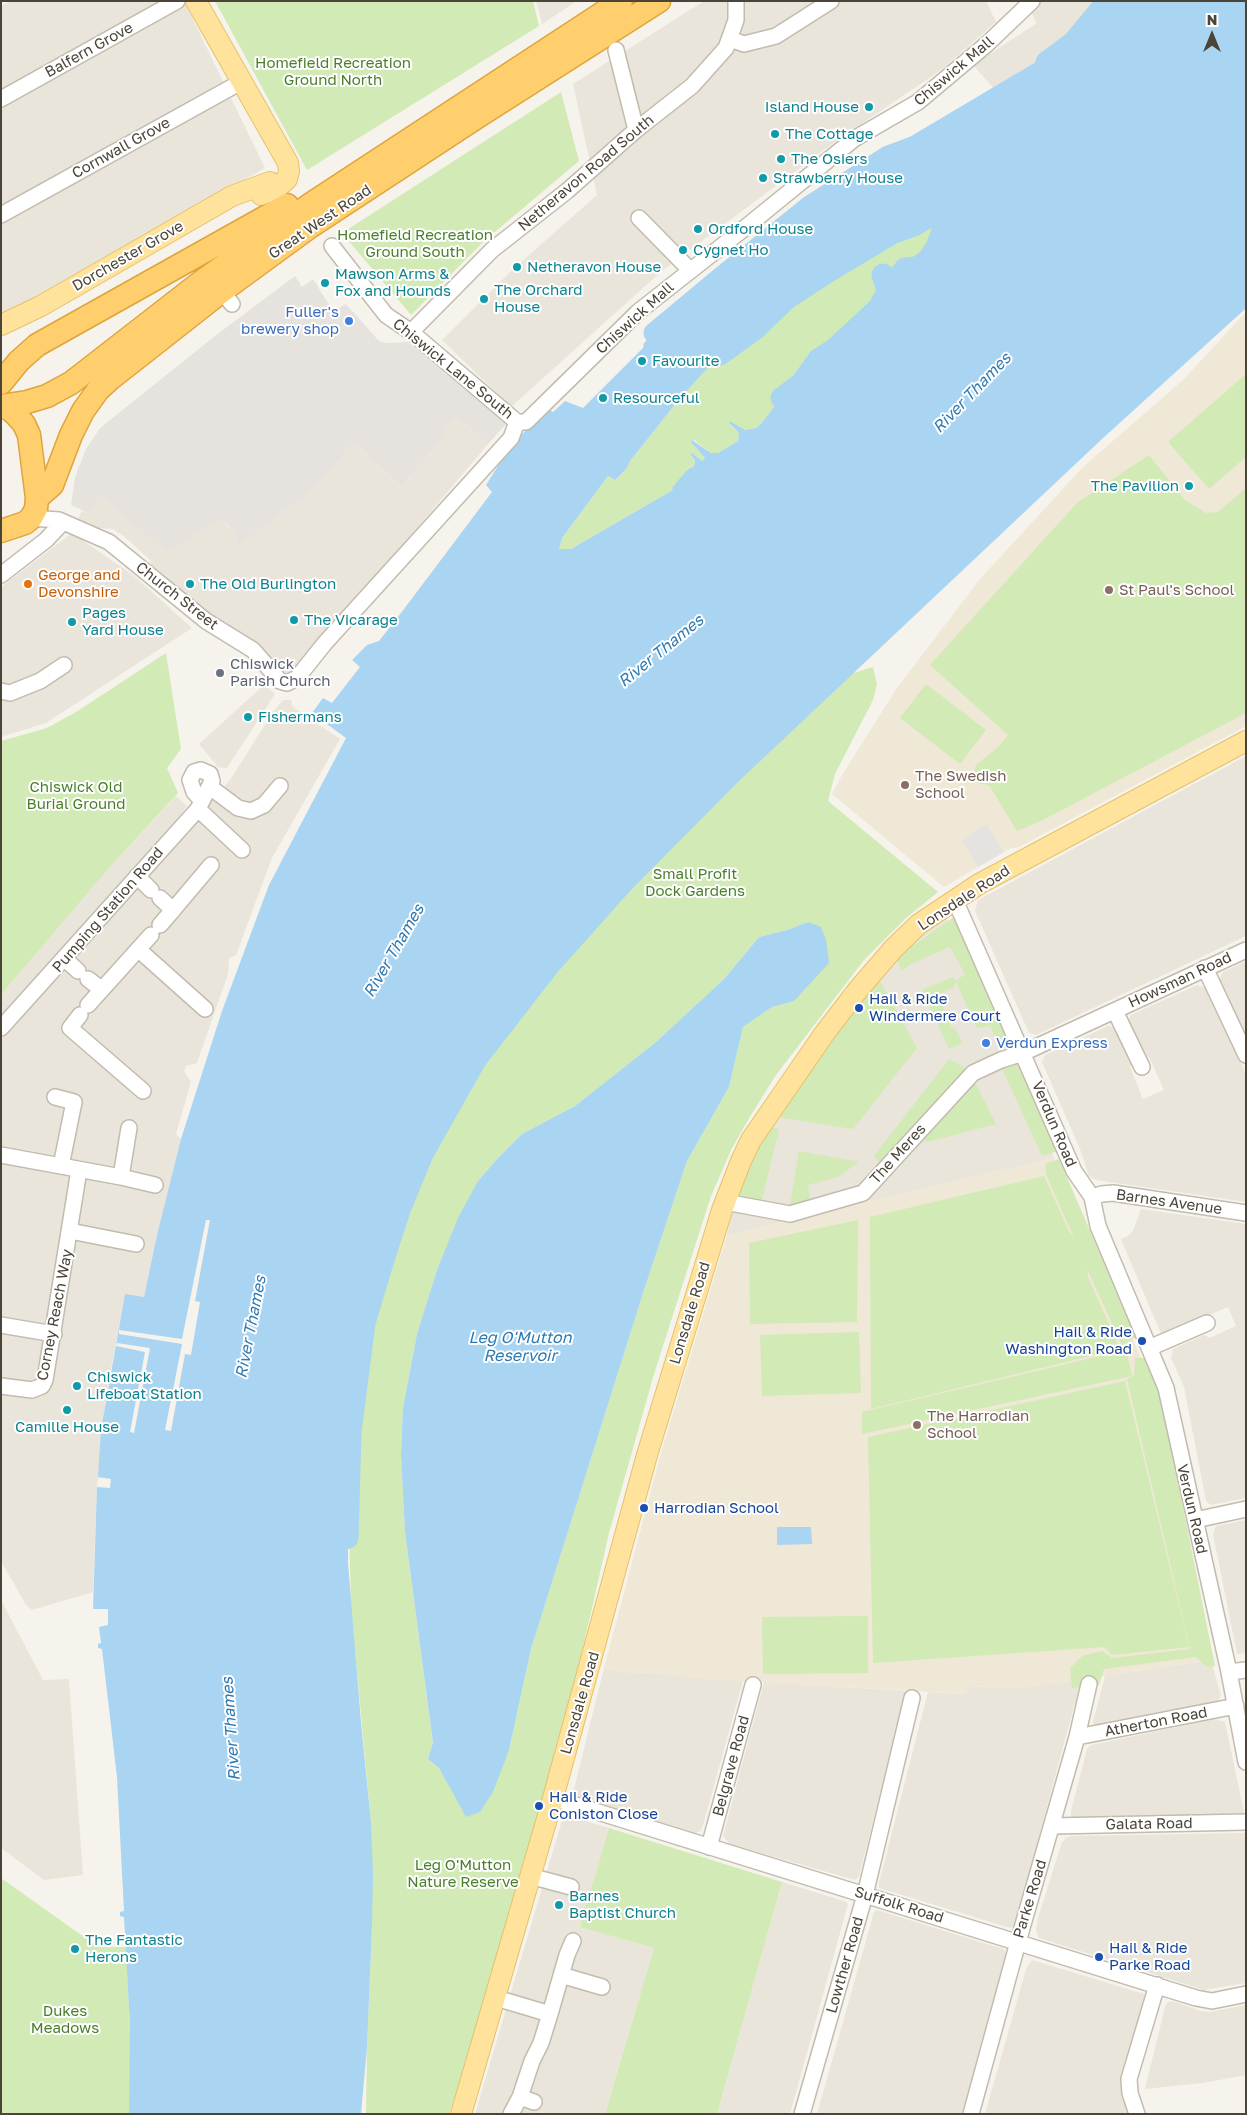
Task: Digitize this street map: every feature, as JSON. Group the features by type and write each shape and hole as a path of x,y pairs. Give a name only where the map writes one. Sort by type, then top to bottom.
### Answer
{"highway":[{"name":"Great West Road","path":"1,406 47,396 71,383 201,282 310,204 621,1"},
{"name":"Great West Road","path":"4,535 35,505 52,485 77,422 98,390 227,297 312,226 476,117 659,1"},
{"path":"1,383 18,361 37,345 304,196 552,46"},
{"path":"1,406 8,408 15,414 24,424 29,435 35,505"}],"main road":[{"path":"196,1 275,140 277,164 275,173 247,220 231,236"},
{"name":"Dorchester Grove","path":"1,325 41,306 232,196 267,188"},
{"name":"Dorchester Grove","path":"1,338 41,306"},
{"name":"Lonsdale Road","path":"461,2114 553,1798 647,1455 725,1202 740,1161 751,1140 824,1034 893,949 919,924 986,880 1246,741"}],"street":[{"name":"Balfern Grove","path":"1,99 177,1"},
{"name":"Netheravon Road South","path":"411,332 492,250 567,191 636,130 692,86 726,48 736,20 736,1"},
{"path":"730,39 744,44 776,36 830,1"},
{"name":"Chiswick Mall","path":"517,422 526,422 638,312 746,228 854,138 918,102 1023,5"},
{"path":"616,50 636,130"},
{"name":"Cornwall Grove","path":"1,215 241,82"},
{"path":"639,218 690,270"},
{"name":"Chiswick Lane South","path":"332,246 386,315 411,332 517,422"},
{"name":"Church Street","path":"35,505 47,505 61,521 82,528 108,542 206,621 253,650 280,681 287,684 297,678 325,643 512,438 517,422"},
{"path":"1,575 46,540 61,521"},
{"path":"1,691 10,693 40,681 64,665"},
{"path":"242,850 200,805 191,787 190,780 192,775 201,770 210,774 212,781 210,787 238,808 251,811 264,805 280,786"},
{"name":"Pumping Station Road","path":"1,1028 65,959 200,805 210,787"},
{"path":"143,1091 70,1028 101,989 139,950 211,865"},
{"path":"137,876 173,910"},
{"name":"Verdun Road","path":"955,900 1074,1171 1092,1197 1098,1226 1162,1378 1169,1399 1196,1520 1229,1672 1246,1762"},
{"path":"139,950 206,1009"},
{"name":"Howsman Road","path":"1023,1053 1246,950"},
{"path":"65,959 101,989"},
{"path":"1205,968 1246,1055"},
{"name":"Howsman Road","path":"1115,1011 1142,1067"},
{"name":"The Meres","path":"725,1202 790,1214 863,1193 973,1073 1001,1060 1023,1053"},
{"path":"55,1097 74,1102 62,1166"},
{"path":"122,1177 130,1128"},
{"path":"1,1155 122,1177 155,1185"},
{"name":"Corney Reach Way","path":"1,1386 32,1390 42,1386 54,1334 79,1170"},
{"name":"Barnes Avenue","path":"1092,1197 1113,1193 1246,1213"},
{"name":"Corney Reach Way","path":"70,1231 136,1244"},
{"path":"1149,1348 1207,1323"},
{"path":"1,1325 54,1334"},
{"path":"1196,1520 1246,1509"},
{"path":"1229,1672 1246,1670"},
{"name":"Parke Road","path":"971,2114 1077,1737 1089,1684"},
{"name":"Belgrave Road","path":"709,1847 753,1685"},
{"name":"Lowther Road","path":"802,2114 865,1895 912,1698"},
{"name":"Atherton Road","path":"1077,1737 1236,1706"},
{"name":"Suffolk Road","path":"553,1798 1204,2000 1220,2000 1246,1994"},
{"name":"Galata Road","path":"1052,1826 1246,1822"},
{"path":"530,1876 571,1887"},
{"path":"511,2114 527,2099 532,2061 541,2043 567,1955 573,1941"},
{"path":"561,1976 602,1987"},
{"path":"1137,2114 1130,2093 1129,2079 1157,1985"},
{"path":"496,1998 550,2014"}],"shaded area":[{"path":"11,1 184,1 265,168 1,317 1,6"},
{"path":"536,1 577,1 542,24"},
{"path":"704,1 986,1 996,22 941,70 836,141 663,270 511,407 442,340 511,271 597,195 573,84"},
{"path":"1025,1 1107,1 1073,42 1046,62 1048,67 999,94 973,65 1037,23"},
{"path":"295,276 302,287 313,279 333,311 346,304 379,341 385,343 408,342 506,424 488,444 456,416 444,430 447,434 401,487 354,442 319,485 239,546 228,524 218,520 167,552 99,495 88,513 71,505 75,477 86,449 100,428 215,336"},
{"name":"St Paul's School","path":"1246,312 1246,726 1019,847 1011,848 944,887 832,794 897,688 980,579 1083,467 1183,380"},
{"path":"456,416 488,444 294,674 282,675 152,572 150,560 125,537 113,529 97,528 78,519 82,511 88,513 98,494 167,551 218,520 227,524 235,535 239,546 319,485 354,442 401,487 447,434 444,430"},
{"path":"72,533 133,575 192,628 46,723 1,737 1,587"},
{"path":"264,685 275,694 227,768 218,767 199,744"},
{"path":"283,700 291,700 293,707 340,739 272,858 236,955 229,958 228,974 197,1063 186,1066 184,1071 191,1082 176,1134 181,1139 144,1297 125,1295 106,1396 97,1487 93,1592 32,1610 26,1605 1,1561 1,1039 230,780 273,712"},
{"path":"1246,756 1246,936 1036,1035 1029,1033 975,911 978,900"},
{"path":"176,796 187,806 177,820 99,911 8,1012 6,1011 1,1016 1,995 109,868"},
{"path":"987,824 1004,852 978,867 962,840"},
{"path":"944,918 953,922 1054,1158 727,1235 739,1180 766,1126 777,1121 845,1023 888,970 897,953"},
{"path":"1246,961 1246,1037 1219,980 1223,972"},
{"path":"1197,985 1205,988 1246,1074 1246,1202 1096,1180 1089,1176 1080,1149 1042,1062 1045,1055 1108,1026 1119,1028 1134,1060 1130,1067 1143,1099 1164,1090 1149,1057 1143,1056 1127,1023 1131,1015"},
{"name":"The Harrodian School","path":"1054,1158 1158,1397 1211,1660 1054,1684 1014,1688 967,1686 966,1694 703,1679 638,1672 637,1674 604,1668 661,1453 727,1235"},
{"path":"1141,1209 1246,1224 1246,1498 1211,1505 1206,1501 1184,1387 1171,1358 1173,1349 1204,1335 1210,1338 1236,1326 1228,1307 1202,1318 1170,1340 1161,1334 1121,1239 1133,1231"},
{"path":"1246,1520 1246,1653 1237,1654 1213,1534 1216,1526"},
{"path":"1,1600 43,1680 69,1679 83,1875 44,1880 1,1848"},
{"path":"1211,1660 1221,1696 1217,1702 1099,1727 1094,1726 1093,1722 1105,1676"},
{"path":"604,1668 637,1674 638,1672 743,1681 704,1822 701,1830 696,1833 577,1797 573,1793"},
{"path":"1081,1680 1015,1926 1010,1928 879,1888 928,1692 966,1694 967,1686 1014,1688"},
{"path":"764,1682 906,1691 859,1876 855,1880 730,1844 723,1836"},
{"path":"1215,1719 1225,1722 1244,1812 1237,1817 1077,1821 1071,1818 1071,1811 1087,1749 1091,1745"},
{"path":"566,1815 609,1828 581,1927 654,1948 605,2114 547,2114 541,2112 540,2114 475,2114 563,1817"},
{"path":"1246,1833 1246,1983 1204,1990 1039,1938 1036,1930 1038,1918 1062,1842 1066,1838 1071,1836"},
{"path":"782,1882 847,1902 848,1904 790,2114 717,2114"},
{"path":"877,1910 1003,1949 1006,1952 1007,1956 962,2114 817,2114 874,1912"},
{"path":"1032,1960 1144,1994 1146,1999 1122,2091 1129,2114 985,2114 1026,1969"},
{"path":"1172,2001 1209,2012 1246,2005 1246,2075 1203,2083 1145,2089 1165,2007 1167,2003"}],"green space":[{"name":"Homefield Recreation Ground North","path":"215,1 533,1 539,26 307,170"},
{"name":"Homefield Recreation Ground South","path":"561,92 579,161 484,241 411,315 342,233"},
{"path":"929,217 942,220 943,224 936,247 928,259 917,267 905,269 895,281 891,281 884,274 886,294 878,308 835,348 818,359 801,383 782,398 761,424 756,428 745,430 729,424 739,433 738,441 718,453 711,453 694,440 691,442 705,458 702,461 692,453 690,454 695,460 694,466 687,470 673,490 571,549 559,549 562,538 608,476 615,480 627,468 630,461 681,397 720,355 756,329 787,299 892,234 914,226"},
{"path":"1246,374 1246,457 1209,489 1168,442"},
{"name":"St Paul's School","path":"1149,455 1185,500 1206,513 1218,512 1246,488 1246,713 1041,821 1017,831 989,785 979,784 973,775 976,765 997,748 1008,735 930,665 1077,503"},
{"name":"Chiswick Old Burial Ground","path":"166,653 181,749 167,768 178,793 109,868 1,995 1,741 47,728 76,712"},
{"path":"873,667 877,684 873,700 835,774 828,801 938,892 906,918 864,960 776,1075 731,1150 711,1196 654,1374 609,1533 579,1665 559,1742 470,2053 449,2114 366,2114 372,1926 371,1823 351,1606 348,1487 351,1432 365,1323 400,1210 423,1154 476,1060 549,966 624,882 731,774 804,705 840,677","holes":["808,922 794,1001 772,1007 743,1027 729,1087 687,1161 644,1290 531,1649 509,1750 480,1812 466,1816 439,1768 428,1759 433,1744 405,1532 401,1456 403,1408 417,1334 437,1270 478,1181 522,1134 575,1106 656,1042 724,979 759,937 787,930"]},
{"path":"926,684 986,730 960,764 900,718"},
{"path":"954,917 961,924 1013,1045 1001,1049 990,1026 977,1028 956,982 953,988 938,994 951,1027 955,1029 963,1043 949,1049 922,990 953,977 956,981 965,974 950,947 911,964 902,971 896,958"},
{"path":"879,979 917,1048 853,1129 776,1117"},
{"path":"1017,1058 1058,1151 1042,1156 1000,1064"},
{"path":"949,1059 969,1070 996,1124 927,1142 914,1131 879,1163 874,1156"},
{"path":"766,1126 779,1129 762,1200 738,1195 739,1180"},
{"path":"799,1151 859,1162 838,1177 808,1185 810,1199 790,1205"},
{"path":"1059,1159 1136,1337 1122,1345 1087,1269 1088,1277 1120,1349 871,1409 870,1217 1044,1176 1069,1232 1074,1238 1046,1174 1045,1164"},
{"path":"858,1220 857,1322 750,1324 749,1243"},
{"path":"859,1332 861,1393 762,1396 760,1335"},
{"path":"1126,1350 1132,1376 862,1434 862,1412"},
{"path":"1135,1358 1145,1358 1158,1383 1215,1666 1207,1667 1196,1657 1104,1669 1099,1685 1072,1688 1070,1668 1082,1656 1102,1651 1112,1658 1190,1649 1127,1379 1134,1376"},
{"path":"1125,1381 1189,1647 1112,1655 1104,1647 873,1663 868,1437"},
{"path":"868,1616 868,1673 763,1674 762,1617"},
{"path":"609,1828 782,1882 717,2114 605,2114 654,1948 580,1927"},
{"name":"Dukes Meadows","path":"1,1878 98,1947 126,1947 131,2049 129,2114 1,2114"}],"water":[{"name":"River Thames","path":"1107,1 1246,1 1246,294 1094,432 731,774 624,882 549,966 476,1060 423,1154 400,1210 365,1323 351,1432 348,1487 348,1563 371,1823 373,1873 367,2047 361,2114 129,2114 130,2026 124,1917 120,1916 120,1912 124,1911 117,1777 102,1649 98,1648 98,1644 101,1643 99,1627 108,1625 108,1609 93,1609 97,1487 110,1488 111,1479 98,1477 101,1430 125,1294 144,1297 181,1139 222,1011 269,885 346,738 312,713 323,698 332,703 360,667 352,660 367,645 379,641 401,613 492,492 486,485 511,445 548,409 553,412 565,401 583,408 643,348 644,343 654,333 811,205 888,156 915,146 1048,67 1046,62 1073,42","holes":["929,217 942,220 943,224 936,247 928,259 917,267 905,268 895,281 891,281 883,274 886,294 878,308 835,348 818,359 801,383 781,398 761,424 756,428 745,430 731,422 729,423 739,433 738,441 718,453 711,453 692,440 691,442 705,458 702,461 692,453 690,454 695,460 694,466 687,470 672,488 673,490 571,549 559,549 562,538 608,476 615,480 627,468 630,461 681,397 720,355 756,329 787,299 827,273 892,234 914,226"]},
{"name":"Leg O'Mutton Reservoir","path":"808,922 821,927 826,940 829,963 794,1001 772,1007 743,1027 729,1087 687,1161 644,1290 531,1649 509,1750 493,1792 480,1812 466,1817 439,1768 428,1759 433,1743 405,1532 401,1456 403,1408 417,1334 437,1270 458,1218 478,1181 522,1134 575,1106 656,1042 724,979 759,937 787,930"},
{"path":"777,1527 811,1527 812,1544 777,1545"}],"pier":[{"path":"206,1220 210,1220 195,1301 200,1302 191,1355 185,1354 171,1431 165,1430 182,1344 119,1334 119,1330 182,1339"},
{"path":"117,1343 150,1348 134,1433 130,1432 145,1352 116,1346"}],"waterway":[{"path":"801,413 781,398 801,383 818,359 835,348 878,308 886,294 883,274 891,281 895,281 905,268 917,267 928,259 936,247 942,231 942,220 929,217 914,226 892,234 827,273 787,299 756,329 720,355 654,333 811,205 888,156 915,146 1048,67 1046,62 1073,42 1107,1"},
{"path":"325,1547 348,1538 351,1432 365,1323 382,1266 400,1210 423,1154 476,1060 549,966 624,882 731,774 1094,432 1246,294"}],"place":[{"name":"Island House","path":"869,107"},
{"name":"The Cottage","path":"775,134"},
{"name":"The Osiers","path":"781,159"},
{"name":"Strawberry House","path":"763,178"},
{"name":"Ordford House","path":"698,229"},
{"name":"Cygnet Ho","path":"683,250"},
{"name":"Netheravon House","path":"517,267"},
{"name":"Mawson Arms & Fox and Hounds","path":"325,283"},
{"name":"The Orchard House","path":"484,299"},
{"name":"Fuller's brewery shop","path":"349,321"},
{"name":"Favourite","path":"642,361"},
{"name":"Resourceful","path":"603,398"},
{"name":"The Pavilion","path":"1189,486"},
{"name":"George and Devonshire","path":"28,584"},
{"name":"The Old Burlington","path":"190,584"},
{"name":"St Paul's School","path":"1109,590"},
{"name":"The Vicarage","path":"294,620"},
{"name":"Pages Yard House","path":"72,622"},
{"name":"Chiswick Parish Church","path":"220,673"},
{"name":"Fishermans","path":"248,717"},
{"name":"The Swedish School","path":"905,785"},
{"name":"Hail & Ride Windermere Court","path":"859,1008"},
{"name":"Verdun Express","path":"986,1043"},
{"name":"Hail & Ride Washington Road","path":"1142,1341"},
{"name":"Chiswick Lifeboat Station","path":"77,1386"},
{"name":"Camille House","path":"67,1410"},
{"name":"The Harrodian School","path":"917,1425"},
{"name":"Harrodian School","path":"644,1508"},
{"name":"Hail & Ride Coniston Close","path":"539,1806"},
{"name":"Barnes Baptist Church","path":"559,1905"},
{"name":"The Fantastic Herons","path":"75,1949"},
{"name":"Hail & Ride Parke Road","path":"1099,1957"}],"park label":[{"name":"Small Profit Dock Gardens","path":"695,882"},
{"name":"Leg O'Mutton Nature Reserve","path":"463,1874"}]}
